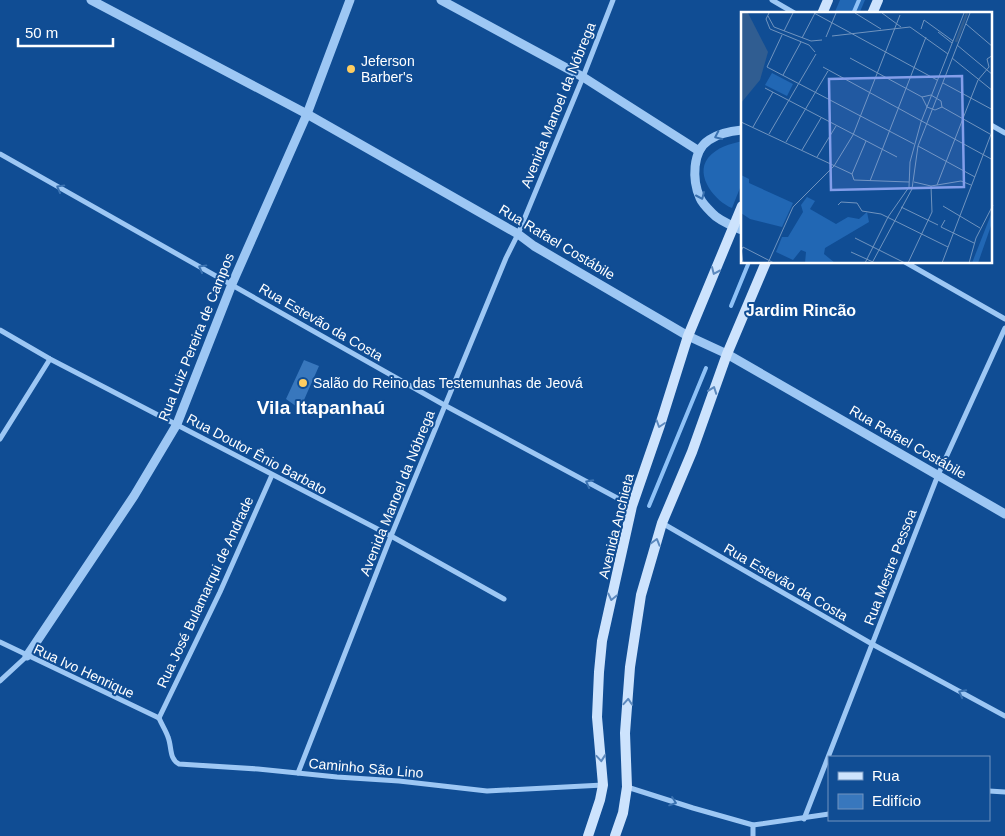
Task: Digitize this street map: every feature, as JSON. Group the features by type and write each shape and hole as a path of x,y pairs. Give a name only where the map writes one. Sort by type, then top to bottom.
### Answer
{"main road":[{"path":"823,12 828,0"},
{"path":"873,12 878,0"},
{"name":"Avenida Anchieta","path":"588,836 603,786 597,717 602,641 632,506 688,336 739,228 741,213"},
{"path":"615,836 623,813 627,787 626,733 630,667 641,595 662,523 692,452 727,354 765,264"}],"street":[{"name":"Rua Rafael Costábile","path":"91,0 307,114 518,234 534,246 688,336 727,354 1005,514"},
{"name":"Rua Luiz Pereira de Campos","path":"0,681 27,656 134,496 177,424 232,284 307,114 350,0"},
{"path":"441,0 583,77 699,151"},
{"name":"Avenida Manoel da Nóbrega","path":"298,773 391,536 506,258 518,234 613,0"},
{"path":"772,0 793,12"},
{"path":"992,126 1005,133"},
{"path":"739,228 713,215 700,198 695,178 695,165 699,151 708,140 727,132 741,130"},
{"name":"Rua Estevão da Costa","path":"0,154 446,406 632,506"},
{"path":"909,264 1005,319"},
{"name":"Rua Mestre Pessoa","path":"828,756 938,475 1005,328"},
{"name":"Rua Doutor Ênio Barbato","path":"0,330 50,359 391,536 504,599"},
{"path":"0,439 50,359"},
{"name":"Rua José Bulamarqui de Andrade","path":"159,718 220,592 272,475"},
{"name":"Rua Estevão da Costa","path":"662,523 872,644 1005,716"},
{"name":"Rua Ivo Henrique","path":"0,642 159,718"},
{"name":"Caminho São Lino","path":"159,718 170,742 175,762 179,764 258,768 487,791 603,786"},
{"name":"Rua Mestre Pessoa","path":"804,819 828,757"},
{"path":"627,787 753,825 828,814"},
{"path":"990,791 1005,792"},
{"path":"753,825 753,836"}],"shaded area":[{"path":"840,0 865,0 860,12 835,12"},
{"path":"741,141 741,186 732,208 720,200 709,188 704,173 704,165 708,158 715,151"}],"building":[{"name":"Salão do Reino das Testemunhas de Jeová","path":"304,360 319,366 300,409 286,399"}],"waterway":[{"path":"854,12 859,0"},
{"path":"731,306 748,264"},
{"path":"649,506 706,368"}],"place":[{"name":"Jeferson Barber's","path":"351,69"},
{"name":"Salão do Reino das Testemunhas de Jeová","path":"303,383"}],"district":[{"name":"Jardim Rincão","path":"801,310"},
{"name":"Vila Itapanhaú","path":"321,407"}]}
